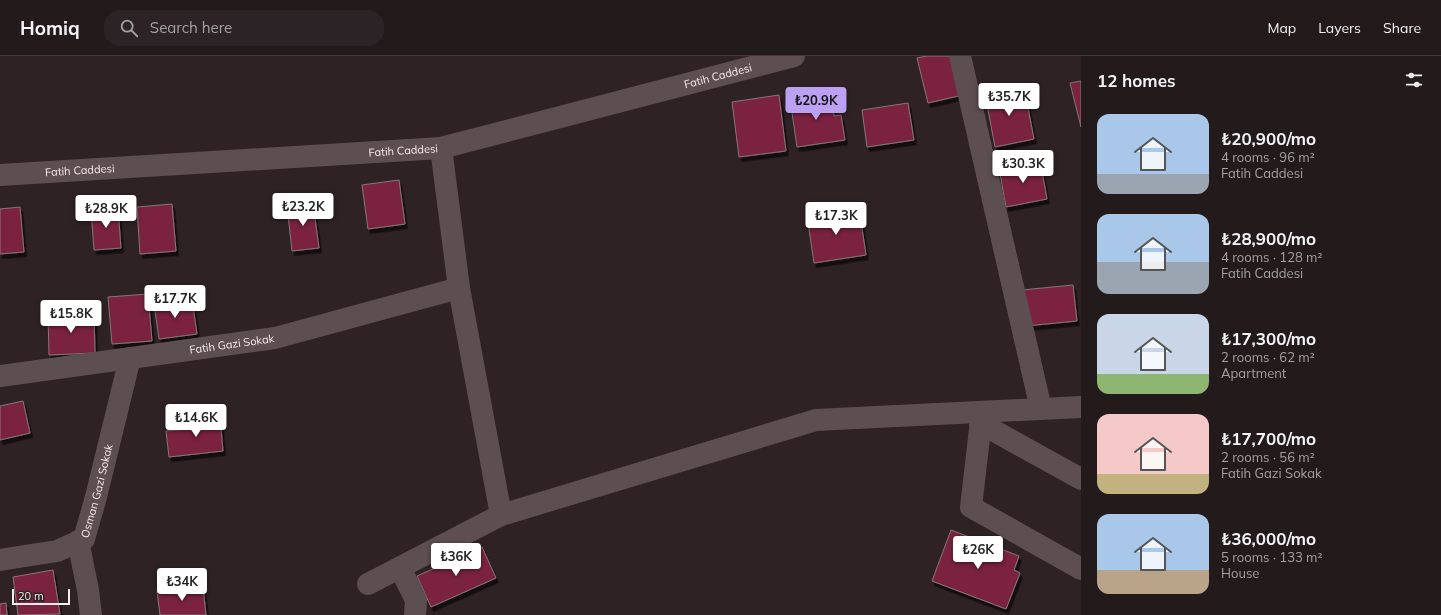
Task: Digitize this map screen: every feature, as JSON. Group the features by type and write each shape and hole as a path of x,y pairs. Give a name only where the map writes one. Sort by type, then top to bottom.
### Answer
{"street":[{"name":"Fatih Caddesi","path":"0,175 441,148 794,56"},
{"path":"960,56 1041,409"},
{"path":"441,148 459,288 501,515"},
{"name":"Fatih Gazi Sokak","path":"0,376 275,338 459,288"},
{"name":"Osman Gazi Sokak","path":"0,560 57,551 84,539 130,358"},
{"path":"368,584 501,515 816,420 981,418 1041,409 1081,407"},
{"path":"981,418 1081,478"},
{"path":"981,418 971,506 1081,569"},
{"path":"78,541 88,590 91,615"},
{"path":"400,568 416,600 415,615"}],"building":[{"path":"927,56 954,56 963,95 928,103 917,58"},
{"path":"1081,81 1081,127 1070,83"},
{"path":"1024,87 1034,139 995,147 985,94"},
{"path":"831,93 834,116 841,115 845,140 797,147 790,99"},
{"path":"779,95 786,151 739,157 732,102"},
{"path":"908,103 914,140 867,147 862,110"},
{"path":"1040,160 1047,199 1006,207 999,168"},
{"path":"399,180 405,224 368,229 362,185"},
{"path":"313,203 319,248 292,251 287,206"},
{"path":"172,204 176,251 140,254 137,207"},
{"path":"20,207 24,252 0,254 0,209"},
{"path":"118,208 121,248 94,250 91,210"},
{"path":"859,208 866,255 814,263 807,216"},
{"path":"1073,285 1077,321 1026,326 1022,290"},
{"path":"148,294 152,341 112,344 108,297"},
{"path":"192,299 197,334 159,339 154,303"},
{"path":"94,313 95,353 49,355 48,314"},
{"path":"23,401 30,433 0,440 0,406"},
{"path":"220,416 223,451 169,457 166,431 189,429 188,420"},
{"path":"951,530 1019,556 1014,570 1020,573 1006,609 932,581"},
{"path":"482,547 496,578 431,607 417,576"},
{"path":"53,570 60,614 18,615 13,577"},
{"path":"203,586 206,615 160,615 157,591"},
{"path":"6,603 7,615 0,615 0,604"}]}
